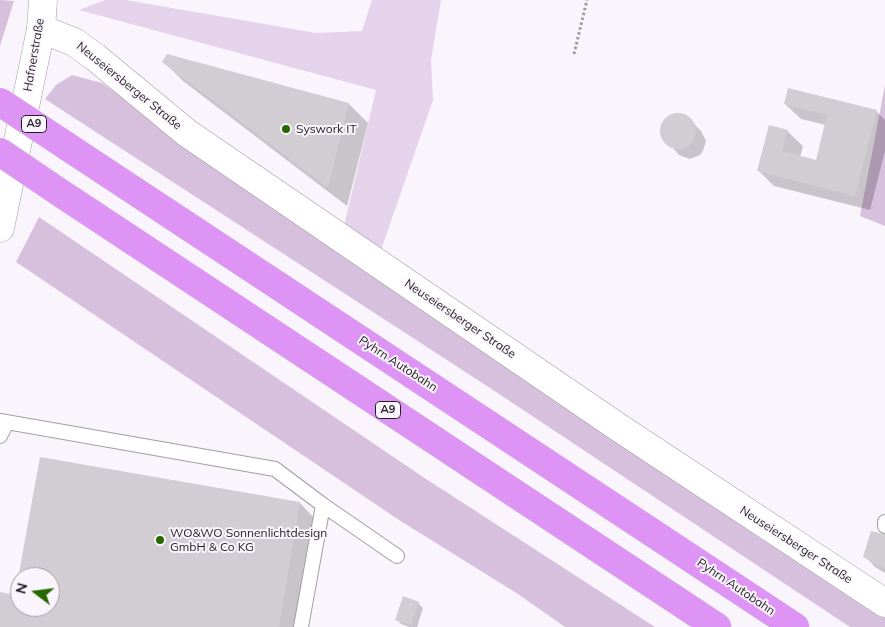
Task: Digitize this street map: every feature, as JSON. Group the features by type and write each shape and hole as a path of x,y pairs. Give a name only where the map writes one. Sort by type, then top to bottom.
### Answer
{"highway":[{"name":"Pyhrn Autobahn","path":"0,102 795,627"},
{"name":"A9","path":"0,152 718,627"}],"street":[{"name":"Hafnerstraße","path":"0,228 41,29 43,0"},
{"name":"Neuseiersberger Straße","path":"41,29 74,42 96,57 187,133 610,422 885,603"}],"lane":[{"path":"0,436 3,421 275,469 322,505 397,556"},
{"path":"301,627 322,505"}],"path":[{"path":"574,54 587,0"}],"shaded area":[{"path":"0,0 14,1 0,46"},
{"path":"105,0 126,0 316,33 362,31 372,0 441,0 431,60 433,100 381,250 344,226 376,90 79,10"},
{"path":"72,75 102,83 472,344 885,617 885,627 850,627 487,386 45,99 56,85"},
{"path":"885,85 885,226 860,216"},
{"path":"39,217 423,477 655,627 565,627 518,594 399,520 16,262"}],"building":[{"path":"167,54 349,103 328,188 162,62"},
{"path":"788,88 877,110 855,196 757,171 769,125 788,130 782,151 816,160 827,115 784,104"},
{"path":"678,113 685,114 691,118 695,124 695,138 691,144 685,148 678,149 671,148 665,144 661,138 660,131 661,124 665,118 671,114"},
{"name":"WO&WO Sonnenlichtdesign GmbH & Co KG","path":"40,457 300,502 279,627 0,627 0,592 10,594 10,617 60,617 60,567 20,567"},
{"path":"871,531 885,534 885,569 863,557"},
{"path":"403,596 419,602 411,625 395,620"}],"place":[{"name":"Syswork IT","path":"286,129"},
{"name":"WO&WO Sonnenlichtdesign GmbH & Co KG","path":"160,540"}]}
